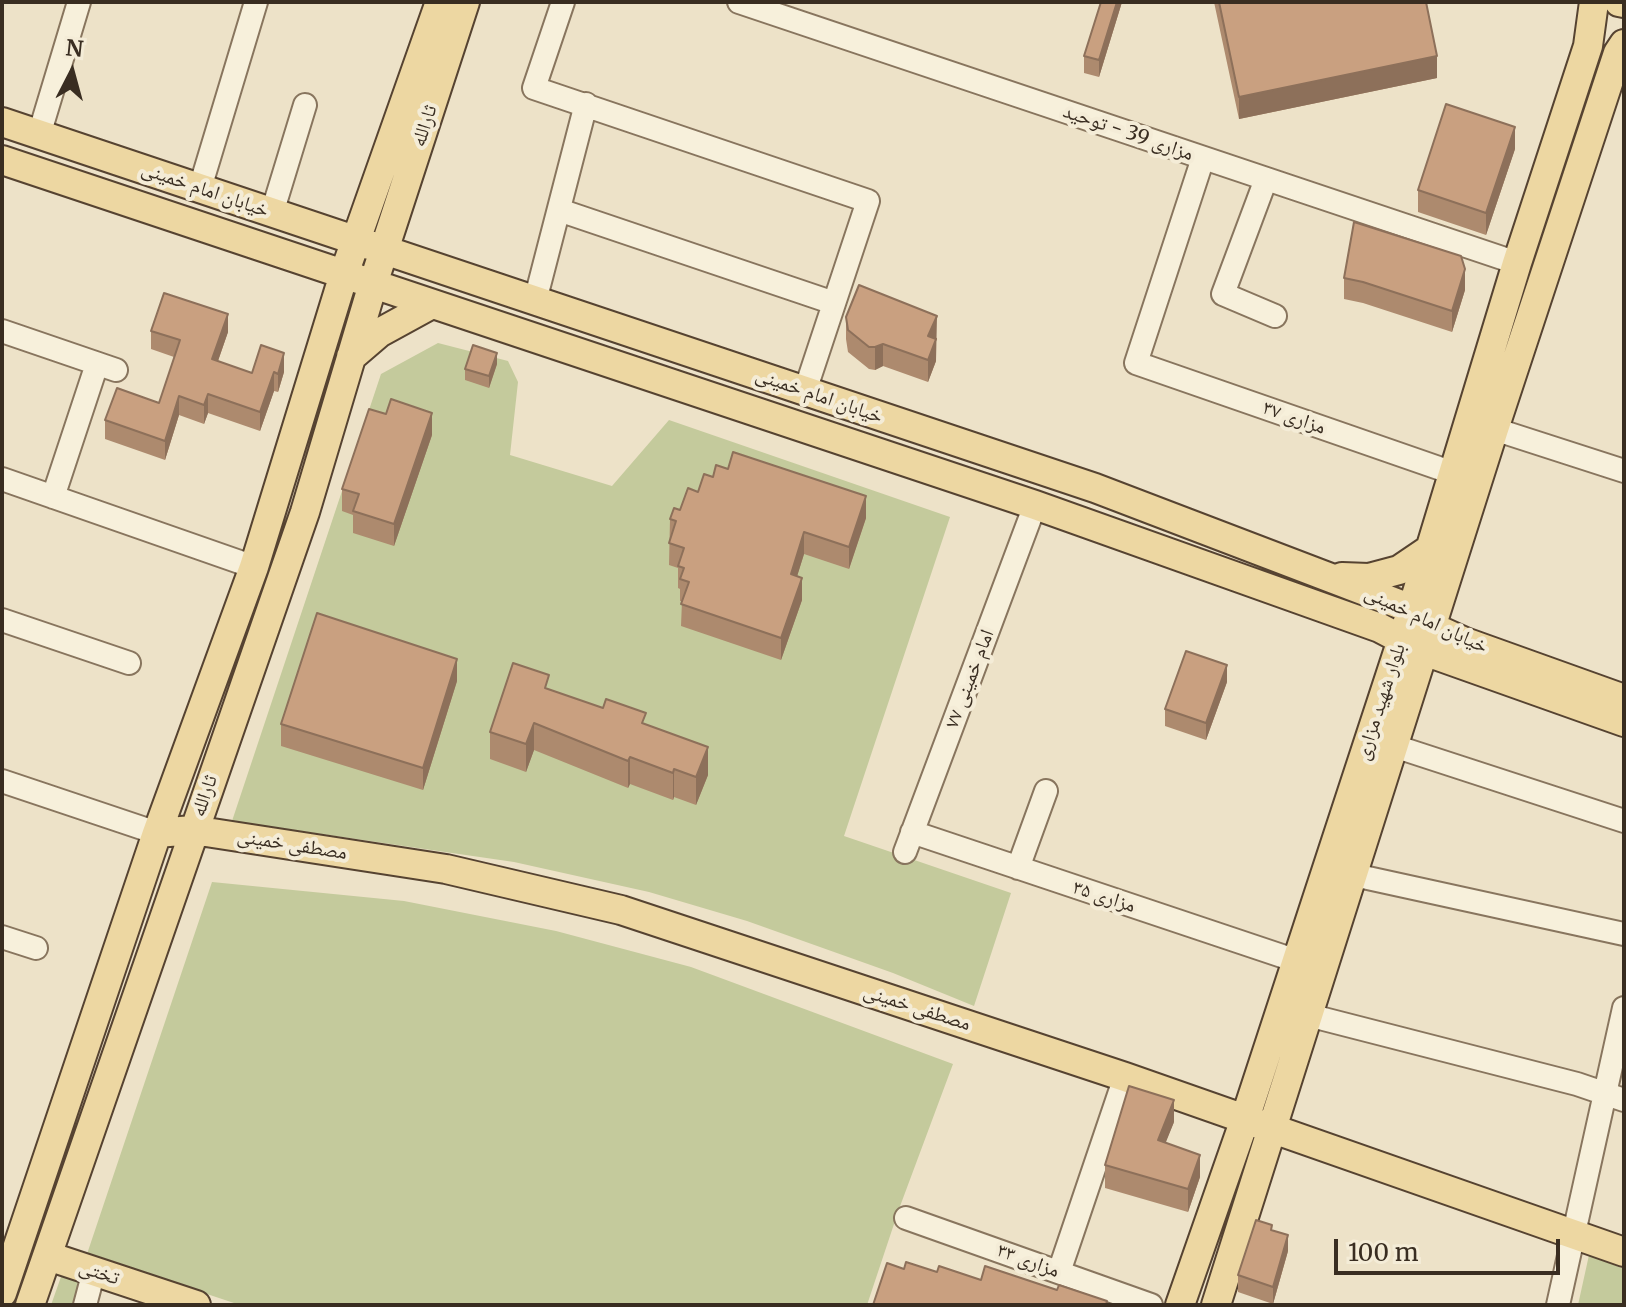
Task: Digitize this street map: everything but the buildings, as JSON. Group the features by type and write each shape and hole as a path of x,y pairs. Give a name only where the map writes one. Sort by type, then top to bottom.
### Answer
{"main road":[{"name":"ثارالله","path":"2,1293 11,1244 254,567 344,274 440,2"},
{"name":"ثارالله","path":"30,1305 305,512 373,284 465,2"},
{"name":"بلوار شهید مزاری","path":"1216,1305 1394,746 1430,549 1517,263 1588,46 1594,2"},
{"name":"بلوار شهید مزاری","path":"1180,1305 1297,961 1494,429 1618,53 1624,44"},
{"name":"خیابان امام خمینی","path":"2,122 1095,488 1327,577 1417,632 1624,722"},
{"name":"خیابان امام خمینی","path":"2,160 1035,505 1380,628 1465,642 1624,699"},
{"path":"351,358 397,321 432,304"},
{"path":"1327,577 1369,578 1399,570 1430,549"},
{"name":"مصطفی خمینی","path":"157,833 193,830 446,869 621,910 1125,1077 1624,1252"},
{"name":"تختی","path":"48,1256 196,1305"}],"street":[{"path":"39,135 79,2"},
{"path":"200,188 256,2"},
{"path":"563,2 534,88 868,201 805,391"},
{"name":"مزاری 39 - توحید","path":"739,2 1517,263"},
{"path":"535,301 586,104"},
{"path":"272,213 305,105"},
{"name":"مزاری ۳۷","path":"1203,158 1136,363 1453,473"},
{"path":"1266,179 1223,294 1275,316"},
{"path":"559,210 834,303"},
{"path":"2,331 107,367 53,497"},
{"path":"1494,429 1622,463"},
{"path":"2,479 254,567"},
{"name":"امام خمینی ۷۷","path":"908,842 1035,505"},
{"path":"2,620 129,663"},
{"path":"1394,746 1624,821"},
{"path":"2,781 157,833"},
{"path":"1018,868 1046,791"},
{"name":"مزاری ۳۵","path":"908,842 1018,868 1297,961"},
{"path":"1354,875 1624,934"},
{"path":"2,937 36,948"},
{"path":"1558,1305 1574,1234 1614,1097 1624,1008"},
{"path":"1308,1015 1577,1084 1614,1097"},
{"path":"1059,1272 1125,1077"},
{"name":"مزاری ۳۳","path":"906,1218 1151,1305"},
{"path":"85,1305 94,1271"}],"green space":[{"path":"438,343 508,361 518,382 510,455 612,486 669,420 950,517 844,836 1011,893 974,1006 893,973 747,921 649,892 514,862 232,821 381,374"},
{"path":"212,882 404,901 556,931 691,967 953,1064 867,1305 240,1305 87,1254"},
{"path":"1589,1255 1624,1269 1624,1305 1578,1305"},
{"path":"62,1274 83,1281 75,1305 51,1305"}]}
